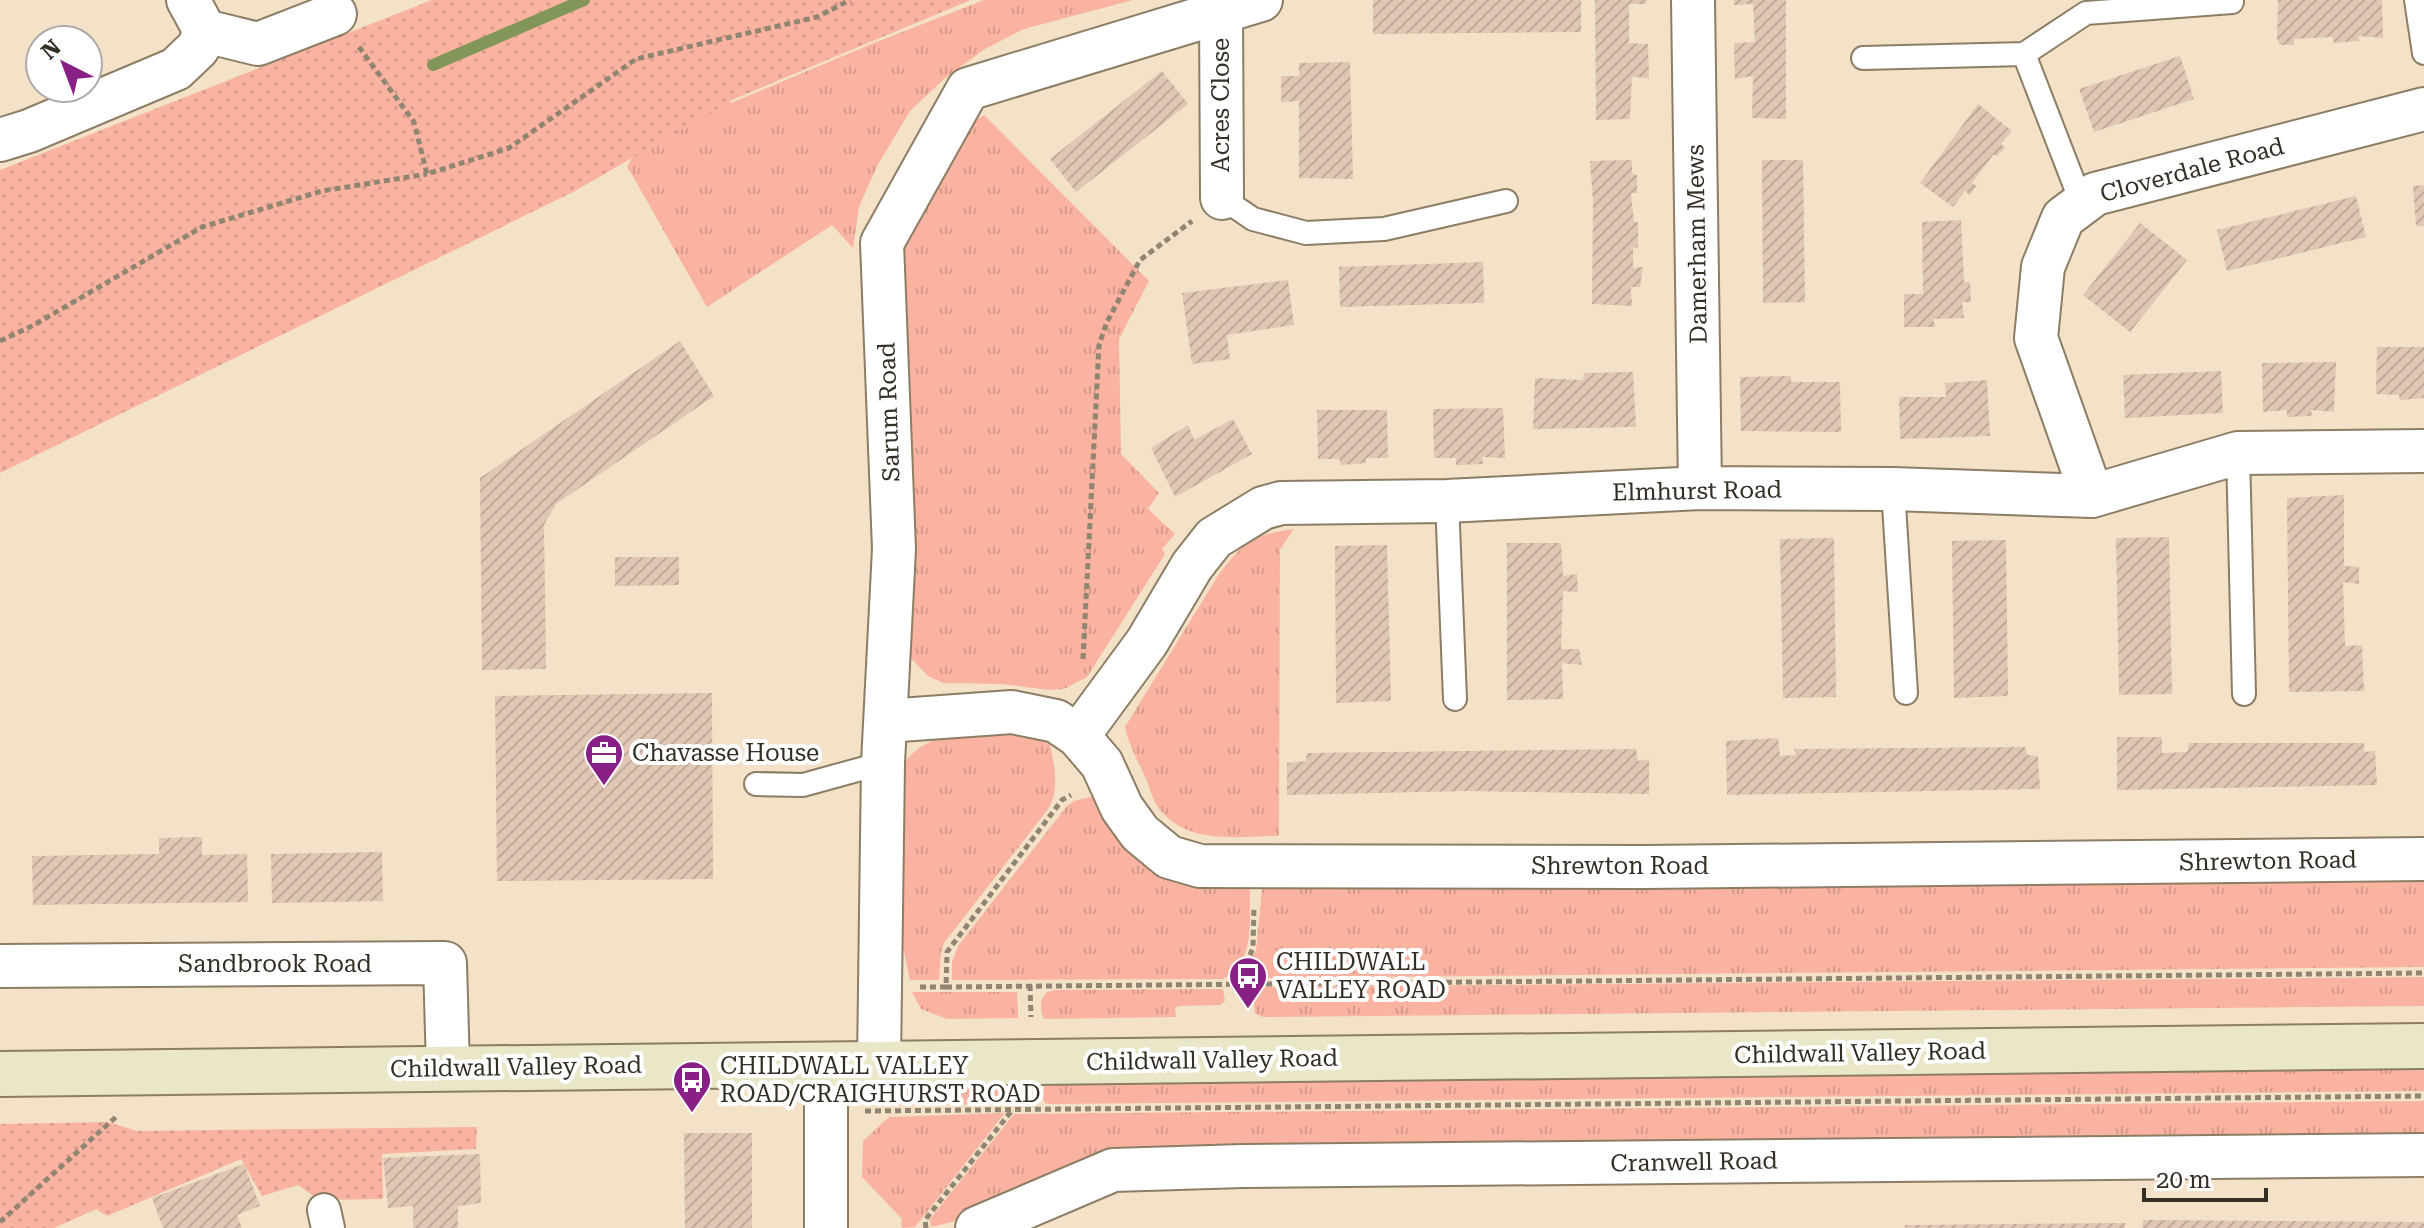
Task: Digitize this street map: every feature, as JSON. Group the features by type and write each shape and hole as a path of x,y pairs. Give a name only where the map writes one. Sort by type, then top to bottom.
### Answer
{"main road":[{"name":"Childwall Valley Road","path":"0,1074 2424,1046"}],"street":[{"name":"Sarum Road","path":"879,1063 883,763 894,549 882,243 968,89 1261,0"},
{"name":"Damerham Mews","path":"1693,0 1700,488"},
{"name":"Acres Close","path":"1221,12 1222,198"},
{"path":"0,140 29,131 176,69 198,48 197,15 258,44 335,14"},
{"name":"Cloverdale Road","path":"2092,496 2036,338 2043,267 2063,218 2095,194 2424,109"},
{"name":"Elmhurst Road","path":"1084,728 1147,642 1192,566 1214,538 1263,508 1281,503 1447,501 1700,488 1893,489 2092,496 2238,453 2424,451"},
{"name":"Shrewton Road","path":"886,721 1012,712 1084,728 1122,808 1140,833 1169,857 1200,866 1646,867 2424,859"},
{"name":"Sandbrook Road","path":"0,966 445,963 448,1068"},
{"path":"826,1064 826,1228"},
{"name":"Cranwell Road","path":"977,1228 1113,1170 2424,1155"}],"lane":[{"path":"2416,0 2424,53"},
{"path":"1863,58 2024,54 2086,13 2232,2"},
{"path":"2024,54 2082,204"},
{"path":"1222,198 1253,219 1306,233 1384,229 1506,201"},
{"path":"2238,453 2244,694"},
{"path":"1893,489 1906,693"},
{"path":"1447,501 1455,699"},
{"path":"756,784 803,785 883,763"}],"path":[{"path":"0,341 34,325 202,227 322,191 427,174 509,148 636,59 817,17 850,0"},
{"path":"335,14 414,122 427,174"},
{"path":"1084,728 1082,681 1099,345 1107,322 1140,260 1222,198"},
{"path":"946,987 947,952 1062,800 1107,776"},
{"path":"1243,984 1245,966 1253,948 1256,866"},
{"path":"880,986 2424,973"},
{"path":"1030,985 1031,1017"},
{"path":"827,1110 2424,1096"},
{"path":"926,1228 925,1220 1013,1109"},
{"path":"0,1222 117,1116 103,1117"}],"green space":[{"path":"432,0 971,0 734,99 575,191 0,473 0,170"},
{"path":"984,0 1133,0 1024,29 985,49 944,79 910,111 877,166 859,207 853,248 832,225 707,307 627,166 651,130 698,73 731,103"},
{"path":"984,115 1149,281 1119,339 1121,454 1159,493 1148,509 1175,534 1162,549 1165,554 1087,677 1064,689 943,683 928,676 907,654 901,266 905,237 970,124"},
{"path":"1294,529 1280,549 1279,836 1214,836 1183,828 1154,801 1125,727 1228,563 1251,541"},
{"path":"1005,733 1034,737 1050,744 1055,776 1049,808 944,943 939,980 910,980 903,947 903,764 914,752 937,739"},
{"path":"1094,796 1119,839 1155,872 1195,886 1250,889 1250,927 1241,963 1223,979 952,980 952,962 958,946 1067,806"},
{"path":"2424,878 2424,967 1257,978 1251,971 1262,889"},
{"path":"2424,977 2424,1006 1263,1017 1255,1013 1252,987"},
{"path":"1223,989 1225,1001 1220,1005 1178,1006 1175,1008 1176,1017 1044,1019 1041,1009 1043,997 1055,990"},
{"path":"912,992 1017,992 1018,1018 947,1019 921,1009"},
{"path":"2424,1069 2424,1091 1050,1104 1045,1103 1043,1098 1044,1083"},
{"path":"1019,1082 1019,1097 1009,1104 893,1105 893,1083"},
{"path":"2424,1101 2424,1144 1143,1155 952,1222 931,1227 930,1219 1014,1114"},
{"path":"1005,1113 915,1227 903,1228 902,1219 862,1177 863,1141 889,1117"},
{"path":"108,1122 137,1131 477,1127 476,1149 382,1154 383,1199 319,1200 298,1185 262,1196 241,1159 107,1216 96,1209 54,1228 0,1228 0,1124"}],"building":[{"path":"1373,0 1581,0 1581,32 1373,34"},
{"path":"1595,0 1647,0 1646,4 1629,4 1629,43 1648,44 1649,78 1632,77 1630,119 1596,120"},
{"path":"1734,0 1786,0 1786,119 1752,118 1753,76 1735,79 1734,43 1755,42 1753,4 1734,5"},
{"path":"2278,0 2382,0 2383,38 2359,36 2359,41 2334,43 2332,37 2294,39 2294,45 2280,45 2277,39"},
{"path":"2180,56 2194,99 2094,132 2079,89"},
{"path":"1350,62 1353,179 1299,178 1299,101 1281,102 1281,76 1299,76 1299,63"},
{"path":"1162,71 1188,104 1076,192 1050,159"},
{"path":"1978,104 2012,131 2001,144 2005,148 1997,156 1993,155 1972,183 1977,186 1970,195 1965,191 1953,207 1920,183"},
{"path":"1632,160 1632,174 1637,175 1637,193 1631,193 1634,222 1638,222 1638,247 1633,248 1633,268 1643,267 1640,287 1631,287 1632,306 1592,304 1593,200 1590,161"},
{"path":"1762,160 1803,160 1805,302 1763,303"},
{"path":"2424,185 2424,226 2416,226 2413,186"},
{"path":"2356,196 2366,237 2227,271 2217,230"},
{"path":"1961,220 1964,282 1970,282 1971,302 1962,302 1964,318 1933,319 1935,327 1904,327 1904,294 1923,294 1922,222"},
{"path":"2140,223 2187,260 2130,332 2083,295"},
{"path":"1483,262 1484,303 1340,307 1339,267"},
{"path":"1288,280 1294,325 1227,335 1230,359 1192,364 1182,293"},
{"path":"680,341 714,396 556,504 544,525 546,669 482,670 480,478"},
{"path":"2377,347 2424,347 2424,398 2400,400 2399,395 2376,394"},
{"path":"2336,362 2334,412 2311,410 2312,416 2287,417 2287,410 2263,412 2262,363"},
{"path":"2221,371 2223,413 2125,418 2123,375"},
{"path":"1633,372 1636,427 1533,429 1535,378 1583,380 1584,373"},
{"path":"1791,376 1791,382 1840,382 1841,432 1741,431 1740,377"},
{"path":"1987,380 1990,436 1900,439 1899,397 1946,397 1945,383"},
{"path":"1503,408 1505,458 1482,457 1483,464 1456,465 1456,458 1434,458 1433,409"},
{"path":"1317,410 1387,410 1388,458 1366,458 1366,463 1341,465 1339,459 1318,459"},
{"path":"1233,419 1252,454 1175,497 1151,448 1188,425 1194,440"},
{"path":"2344,495 2344,566 2359,567 2359,584 2343,582 2345,646 2362,645 2364,691 2289,692 2287,498"},
{"path":"2169,537 2172,694 2119,695 2116,538"},
{"path":"1834,538 1836,697 1783,698 1780,539"},
{"path":"2006,540 2008,696 1954,698 1952,541"},
{"path":"1507,543 1561,543 1563,576 1577,574 1578,592 1563,591 1561,649 1579,649 1582,665 1562,663 1563,699 1507,700"},
{"path":"1387,545 1391,701 1336,703 1335,546"},
{"path":"615,557 679,557 679,585 615,586"},
{"name":"Chavasse House","path":"712,693 713,879 497,881 495,696"},
{"path":"2117,737 2162,737 2162,753 2187,752 2189,743 2364,743 2364,752 2375,751 2377,785 2117,790"},
{"path":"1778,738 1780,756 1796,755 1794,749 2025,747 2027,755 2038,756 2040,789 1727,795 1726,741"},
{"path":"1636,749 1638,761 1649,759 1649,794 1467,791 1287,795 1287,763 1306,761 1307,753"},
{"path":"202,837 202,855 247,854 248,902 33,905 32,856 159,854 159,838"},
{"path":"382,852 383,901 272,903 271,854"},
{"path":"684,1133 752,1133 752,1228 685,1228"},
{"path":"480,1154 481,1203 458,1206 458,1228 413,1228 413,1206 388,1208 383,1158"},
{"path":"244,1164 260,1206 237,1215 242,1228 163,1228 152,1198"},
{"path":"2143,1220 2424,1222 2424,1228 2142,1228"},
{"path":"2125,1223 2125,1228 1905,1228 1905,1225"}],"waterway":[{"path":"433,65 584,0"}],"place":[{"name":"Chavasse House","path":"604,787"},
{"name":"CHILDWALL VALLEY ROAD","path":"1248,1010"},
{"name":"CHILDWALL VALLEY ROAD/CRAIGHURST ROAD","path":"692,1114"}]}
